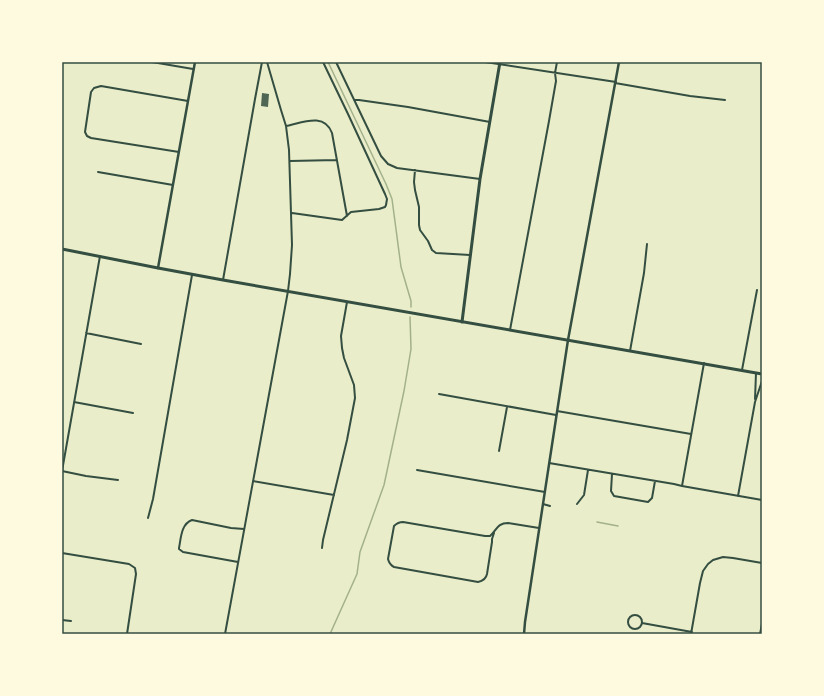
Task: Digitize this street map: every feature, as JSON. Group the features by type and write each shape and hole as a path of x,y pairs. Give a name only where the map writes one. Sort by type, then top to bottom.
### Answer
{"main road":[{"path":"462,322 480,179 500,63"},
{"path":"62,249 223,280 762,374"}],"street":[{"path":"152,62 193,69"},
{"path":"158,268 194,62"},
{"path":"223,280 262,62"},
{"path":"225,634 288,291 292,256 290,161 286,126 267,62"},
{"path":"292,213 344,220 351,212 379,209 386,205 387,200 385,194 323,62"},
{"path":"336,62 381,156 391,166 480,179"},
{"path":"485,62 500,63 690,96 725,100"},
{"path":"510,330 556,81 555,73 557,62"},
{"path":"524,634 568,340 619,62"},
{"path":"179,152 91,138 87,136 85,132 91,92 94,88 101,86 188,101"},
{"path":"355,100 490,122"},
{"path":"286,126 318,120 328,125 332,133 347,216"},
{"path":"290,161 337,160"},
{"path":"415,170 415,190 419,208 420,230 428,241 432,250 436,253 471,255"},
{"path":"98,172 173,185"},
{"path":"630,351 644,273 647,244"},
{"path":"100,256 62,471 118,480"},
{"path":"148,518 192,274"},
{"path":"742,370 757,290"},
{"path":"322,548 347,440 355,398 354,385 344,358 341,342 347,302"},
{"path":"86,333 141,344"},
{"path":"682,486 704,363"},
{"path":"755,402 756,373"},
{"path":"738,496 755,402 762,382"},
{"path":"439,394 556,415"},
{"path":"74,402 133,413"},
{"path":"499,451 507,406"},
{"path":"557,411 691,434"},
{"path":"549,463 762,500"},
{"path":"417,470 545,492"},
{"path":"577,504 584,495 588,470"},
{"path":"612,474 611,491 614,496 648,502 652,498 655,481"},
{"path":"253,481 334,495"},
{"path":"543,504 550,506"},
{"path":"238,562 183,552 179,548 185,525 192,520 231,528 244,529"},
{"path":"491,538 399,522 394,526 388,559 389,563 394,567 478,582 484,580 487,574 492,542 491,538 498,526 508,522 539,528"},
{"path":"62,553 129,564 135,568 136,574 127,634"},
{"path":"642,623 691,633 700,583 703,571 708,564 713,560 723,557 762,563"},
{"path":"637,615 641,618 642,623 640,627 633,629 628,625 628,620 632,616 637,615"},
{"path":"62,620 70,621"},
{"path":"760,634 762,624"}],"building":[{"path":"262,93 269,94 268,107 261,106"}],"waterway":[{"path":"328,62 392,199 401,267 411,301 411,307"},
{"path":"330,634 357,574 360,552 384,485 404,391 411,349 410,317"},
{"path":"597,522 618,526"}]}
